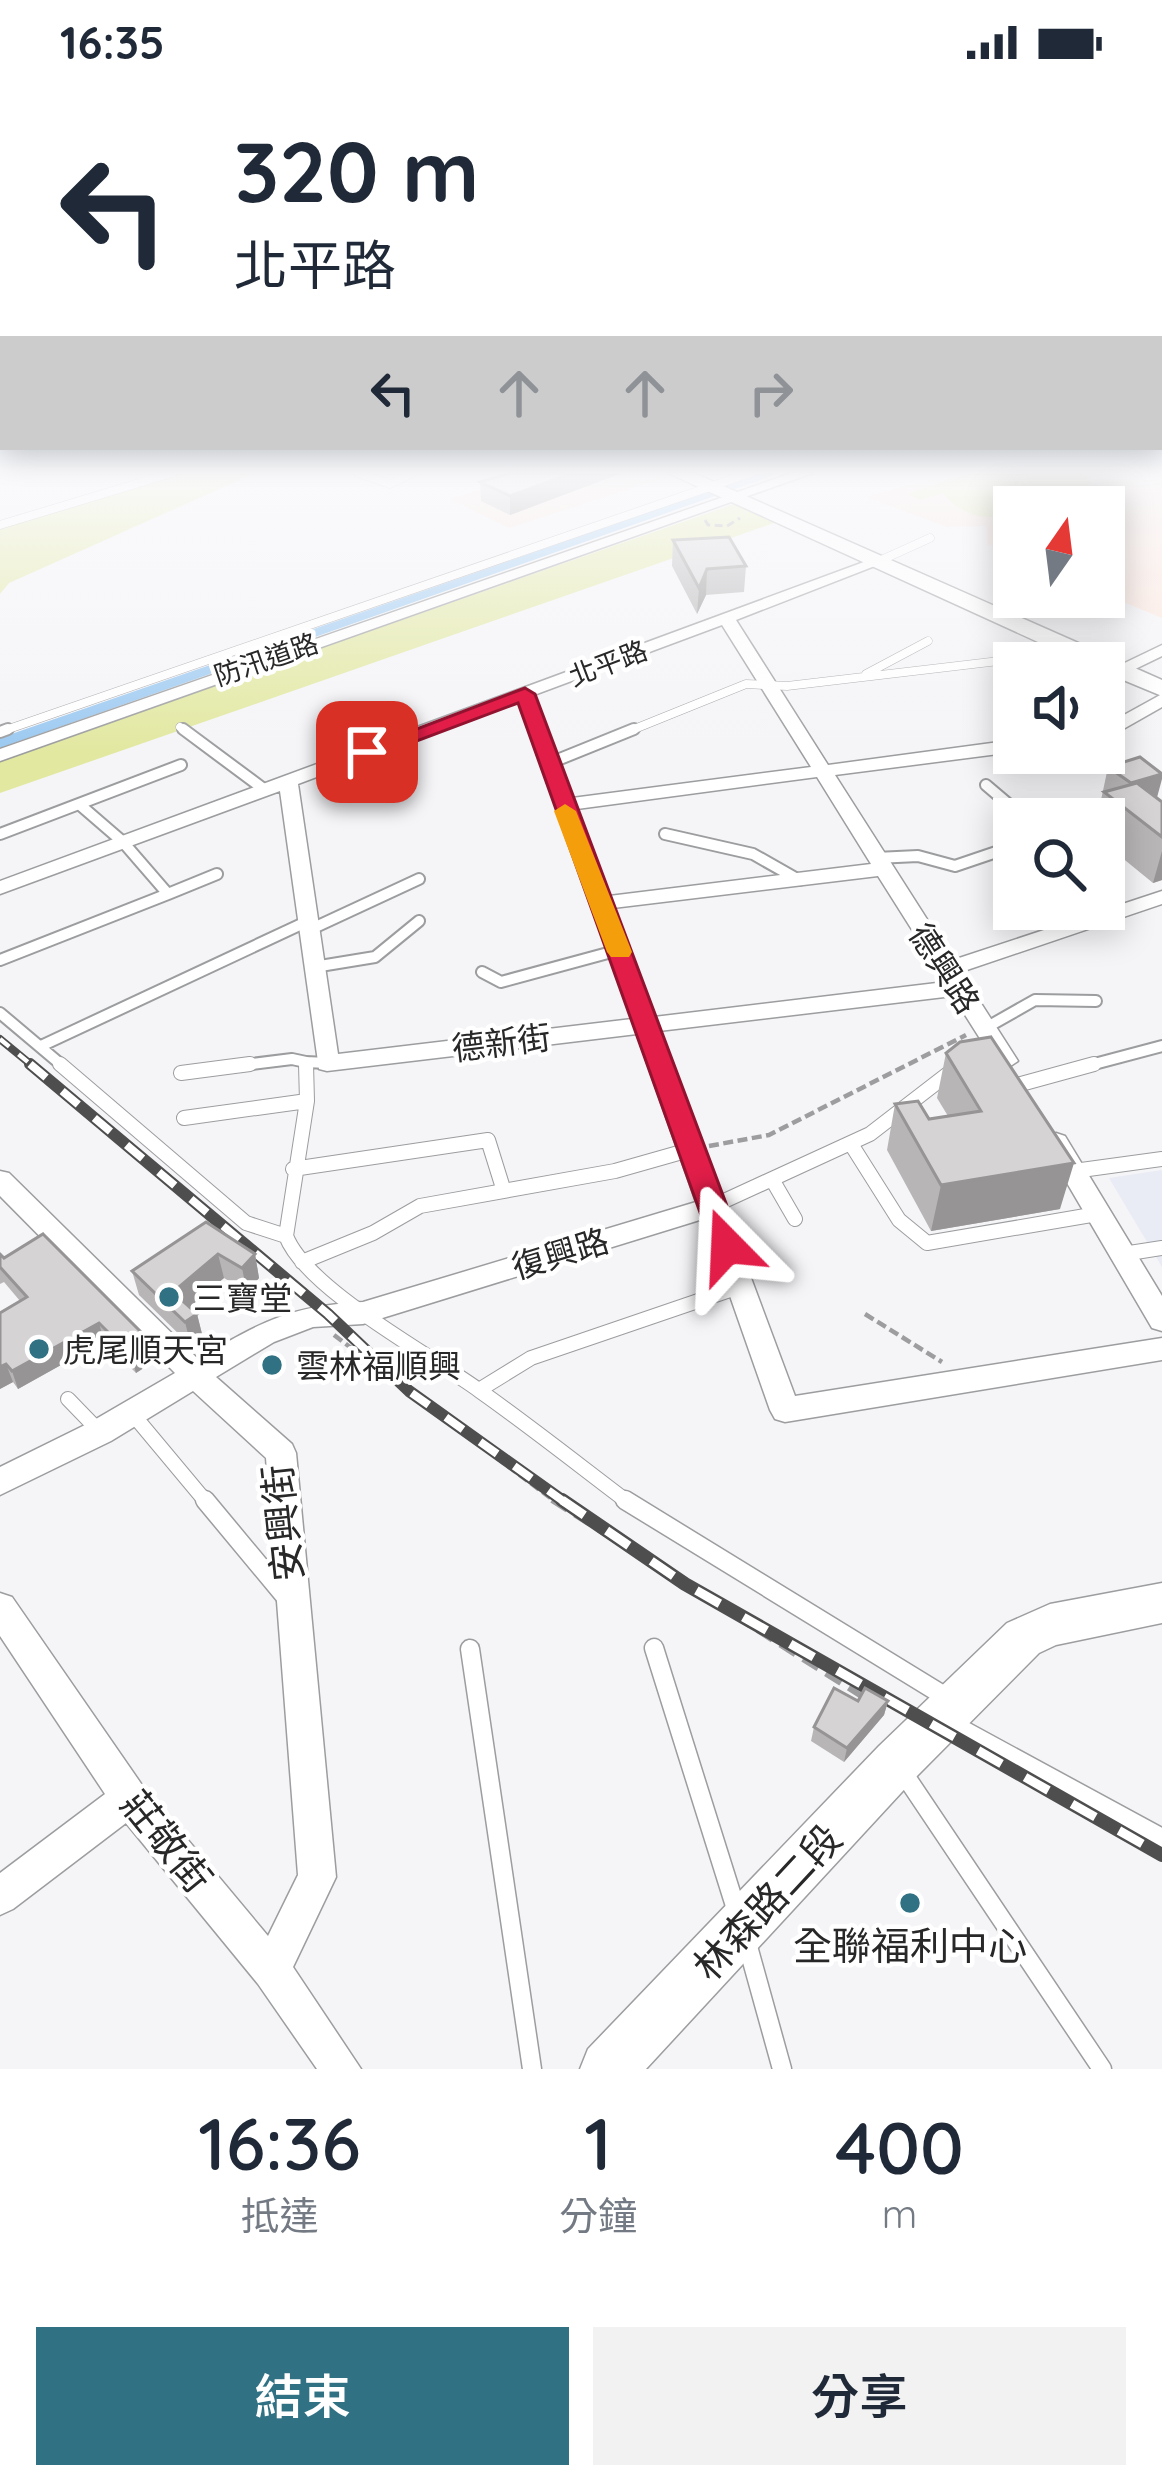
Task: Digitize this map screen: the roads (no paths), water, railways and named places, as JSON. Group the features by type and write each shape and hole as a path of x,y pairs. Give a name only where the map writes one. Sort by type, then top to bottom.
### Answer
{"street":[{"name":"防汛道路","path":"0,755 538,566"},
{"name":"北平路","path":"0,888 867,566"},
{"path":"885,566 1054,642"},
{"name":"德興路","path":"726,618 1032,1102 1162,1320"},
{"path":"1125,660 1162,650"},
{"path":"1125,672 1162,689"},
{"path":"525,694 785,1410 1162,1349"},
{"path":"1125,721 1162,699"},
{"path":"563,805 993,749"},
{"path":"288,781 313,967 316,1063"},
{"path":"602,903 799,880 879,864"},
{"name":"德新街","path":"316,1063 646,1024 952,979 1162,898"},
{"name":"安興街","path":"0,1180 195,1375 281,1453 317,1877 272,1970"},
{"name":"復興路","path":"0,1482 100,1432 264,1334 311,1316 363,1313 711,1207"},
{"name":"林森路二段","path":"608,2069 929,1729 1023,1638 1050,1625 1162,1603"},
{"name":"莊敬街","path":"0,1608 129,1798 272,1970 341,2069"},
{"path":"0,1896 129,1798"}],"lane":[{"path":"0,732 519,566"},
{"path":"858,678 928,641"},
{"path":"550,763 746,684 770,686 993,662"},
{"path":"180,727 265,790"},
{"path":"0,834 181,765"},
{"path":"986,784 1002,798"},
{"path":"79,804 123,842 168,894"},
{"path":"665,834 753,854 799,880"},
{"path":"879,864 918,856 955,866 993,853"},
{"path":"0,960 218,874"},
{"path":"41,1046 419,879"},
{"path":"313,967 375,957 419,921"},
{"path":"482,972 501,982 619,950"},
{"path":"711,1207 851,1144 1035,1000 1096,1000"},
{"path":"0,1013 246,1223 286,1236"},
{"path":"1032,1102 1162,1046"},
{"path":"181,1073 292,1059 316,1063 293,1169 286,1236 302,1262 363,1313 479,1390 929,1729 1162,1838"},
{"path":"184,1118 307,1101"},
{"path":"293,1169 488,1140 503,1188"},
{"path":"851,1144 899,1220 927,1243 1100,1213"},
{"path":"302,1262 373,1233 420,1206 616,1171 692,1149"},
{"path":"1074,1171 1162,1159"},
{"path":"773,1181 795,1219"},
{"path":"1123,1254 1162,1248"},
{"path":"479,1390 531,1358 743,1286"},
{"path":"68,1399 100,1432"},
{"path":"130,1412 291,1604"},
{"path":"654,1648 782,2069"},
{"path":"470,1649 532,2069"},
{"path":"929,1729 1102,2069"}],"waterway":[{"path":"0,743 508,566"}],"railway":[{"path":"0,1039 34,1067"},
{"path":"30,1064 328,1314 409,1391 566,1503"},
{"path":"562,1500 685,1584 1162,1855"}],"place":[{"name":"三寶堂","path":"169,1297"},
{"name":"虎尾順天宮","path":"39,1349"},
{"name":"雲林福順興","path":"272,1365"},
{"name":"全聯福利中心","path":"910,1903"}]}
